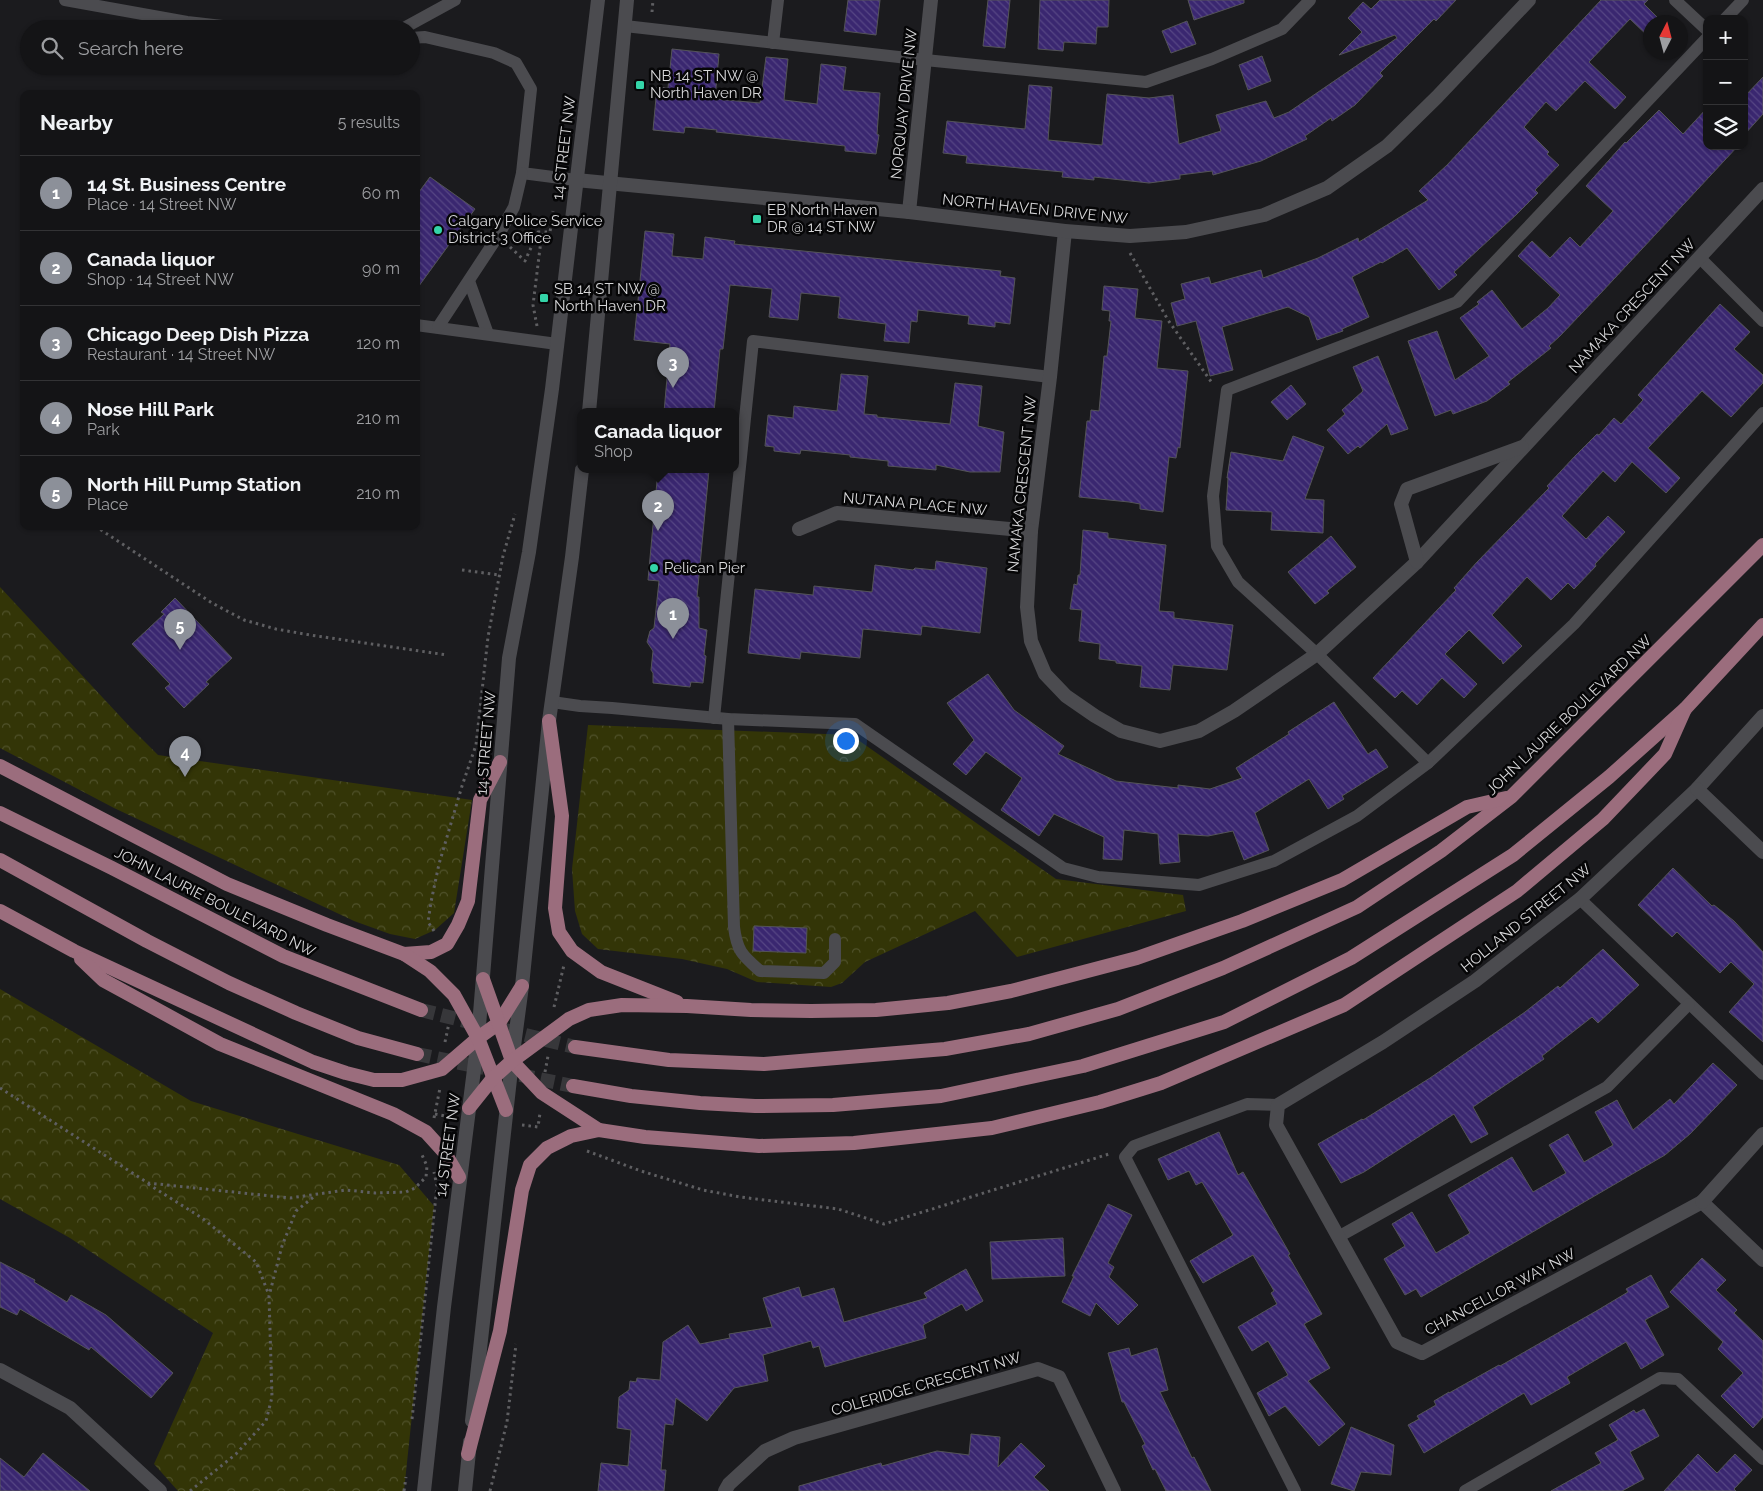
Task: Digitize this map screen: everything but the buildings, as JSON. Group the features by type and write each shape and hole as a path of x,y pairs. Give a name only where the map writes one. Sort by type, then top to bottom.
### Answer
{"main road":[{"name":"JOHN LAURIE BOULEVARD NW","path":"575,1047 669,1060 764,1064 945,1049 1038,1031 1118,1009 1224,968 1357,907 1441,850 1511,797 1763,545"},
{"path":"573,1086 630,1096 755,1106 833,1105 941,1096 1083,1066 1224,1022 1351,958 1513,855 1609,778 1685,709 1763,625"},
{"path":"468,1454 500,1331 522,1190 530,1165 547,1148 571,1136 599,1130 644,1137 759,1146 854,1143 992,1128 1100,1102 1162,1083 1344,1005 1517,891 1603,820 1665,754 1685,709"},
{"path":"549,721 562,816 555,908 559,932 572,951 601,972 687,1006"},
{"path":"404,954 431,952 447,944 458,925 468,901 480,800 500,762"},
{"path":"0,766 226,884 404,954 430,971 454,995 478,1038 506,1110"},
{"path":"469,1108 493,1078 512,1061 569,1019 588,1010 622,1005 771,1010 876,1010 948,1003 1020,989 1137,958 1242,921 1342,880 1467,807 1511,797"},
{"name":"JOHN LAURIE BOULEVARD NW","path":"0,813 283,956 421,1010"},
{"path":"0,860 147,942 229,983 358,1038 417,1054"},
{"path":"0,911 74,951 313,1062 374,1080 402,1080 442,1069 478,1038 499,1023 522,986"},
{"path":"74,951 103,980 220,1044 393,1114 426,1132 445,1153 459,1177"},
{"path":"483,979 512,1061 542,1093 599,1130"}],"street":[{"name":"14 STREET NW","path":"424,1491 459,1177 478,1038 510,658 529,552 557,344 598,0"},
{"path":"589,408 627,0"},
{"name":"NORQUAY DRIVE NW","path":"909,212 931,0"},
{"name":"NORTH HAVEN DRIVE NW","path":"576,180 909,212 1065,231 1130,236 1186,232 1264,215 1327,188 1387,146 1437,98 1529,0"},
{"name":"NAMAKA CRESCENT NW","path":"1065,231 1050,377 1030,530 1028,607 1031,642 1045,674 1066,696 1095,716 1121,730 1160,741 1199,731 1234,711 1317,654 1418,562 1763,189"},
{"name":"NAMAKA CRESCENT NW","path":"1418,562 1400,504 1407,489 1525,446"},
{"path":"464,1491 506,1110 522,986 549,721 582,473"},
{"name":"NUTANA PLACE NW","path":"799,529 837,513 1030,530"},
{"name":"HOLLAND STREET NW","path":"1278,1105 1383,1042 1475,981 1580,899 1697,789 1763,716"},
{"path":"1697,789 1763,852"},
{"name":"CHANCELLOR WAY NW","path":"1278,1105 1276,1125 1397,1342 1422,1353 1702,1202"},
{"path":"1763,1134 1702,1202 1763,1260"},
{"name":"COLERIDGE CRESCENT NW","path":"725,1491 729,1484 765,1451 794,1438 1038,1369 1059,1377 1114,1491"},
{"path":"0,1370 70,1408 160,1491"}],"lane":[{"path":"66,0 176,20"},
{"path":"418,20 455,0"},
{"path":"773,43 778,0"},
{"path":"625,26 925,60 1146,82 1212,59 1282,29 1310,0"},
{"path":"1675,0 1703,26"},
{"path":"1729,15 1743,0"},
{"path":"420,37 494,53 516,63 531,89 522,173 514,207 498,236 438,327"},
{"path":"1428,763 1317,654 1238,582 1217,546 1213,496 1227,390 1457,302 1703,42"},
{"path":"522,173 576,180"},
{"path":"1699,257 1763,321"},
{"path":"468,281 488,334"},
{"path":"420,325 557,344"},
{"path":"739,470 752,341 1050,377"},
{"path":"552,702 714,718 855,724 1063,868 1098,877 1199,885 1274,861 1357,816 1428,763 1574,624 1763,412"},
{"path":"714,718 739,473"},
{"path":"728,719 736,945 744,957 760,971 824,973 835,962 835,938"},
{"path":"1580,899 1763,1074"},
{"path":"1338,1237 1607,1087 1689,1004"},
{"path":"1278,1105 1247,1104 1134,1146 1125,1157 1295,1491"},
{"path":"1465,1491 1660,1378 1678,1379 1763,1459"}],"path":[{"path":"651,17 653,0"},
{"path":"498,236 526,261 538,232 550,232 553,211"},
{"path":"540,341 533,305 542,232"},
{"path":"1130,236 1130,252 1168,320 1226,402"},
{"path":"435,933 428,922 431,902 439,864 476,745 488,637 516,508"},
{"path":"101,530 212,603 244,620 276,629 310,635 447,655"},
{"path":"462,570 500,575"},
{"path":"554,1009 565,964"},
{"path":"445,1045 450,1018"},
{"path":"0,1088 202,1218 256,1262 269,1296"},
{"path":"434,1121 438,1097"},
{"path":"522,1125 538,1128 541,1106"},
{"path":"435,1114 451,1117"},
{"path":"148,1183 290,1198 346,1190 375,1193 406,1192 415,1188 426,1177 427,1166 421,1150"},
{"path":"582,1150 703,1190 740,1197 838,1209 884,1224 1108,1154 1125,1157"},
{"path":"412,1422 437,1186 434,1167"},
{"path":"190,1491 236,1454 266,1421 272,1397 269,1296 282,1246 296,1211 317,1195"},
{"path":"404,1491 406,1475"}],"green space":[{"path":"0,587 158,755 472,800 454,913 435,930 415,939 390,934 354,921 114,808 0,748"},
{"path":"588,725 851,735 1056,879 1183,895 1186,911 1017,957 975,911 865,962 842,983 831,987 757,982 727,969 682,959 598,949 582,934 575,911 572,869"},
{"path":"0,989 191,1101 399,1165 434,1206 404,1491 178,1491 154,1464 213,1333 70,1238 0,1199"}],"tunnel":[{"path":"421,1010 477,1024"},
{"path":"505,1030 575,1047"},
{"path":"417,1054 484,1068"},
{"path":"520,1075 573,1086"}],"place":[{"name":"NB 14 ST NW @ North Haven DR","path":"640,85"},
{"name":"EB North Haven DR @ 14 ST NW","path":"757,219"},
{"name":"Calgary Police Service District 3 Office","path":"438,230"},
{"name":"SB 14 ST NW @ North Haven DR","path":"544,298"},
{"name":"Chicago Deep Dish Pizza","path":"673,388"},
{"name":"Canada liquor","path":"658,531"},
{"name":"Pelican Pier","path":"654,568"},
{"name":"14 St. Business Centre","path":"673,639"},
{"name":"North Hill Pump Station","path":"180,650"},
{"name":"Nose Hill Park","path":"185,777"}]}
